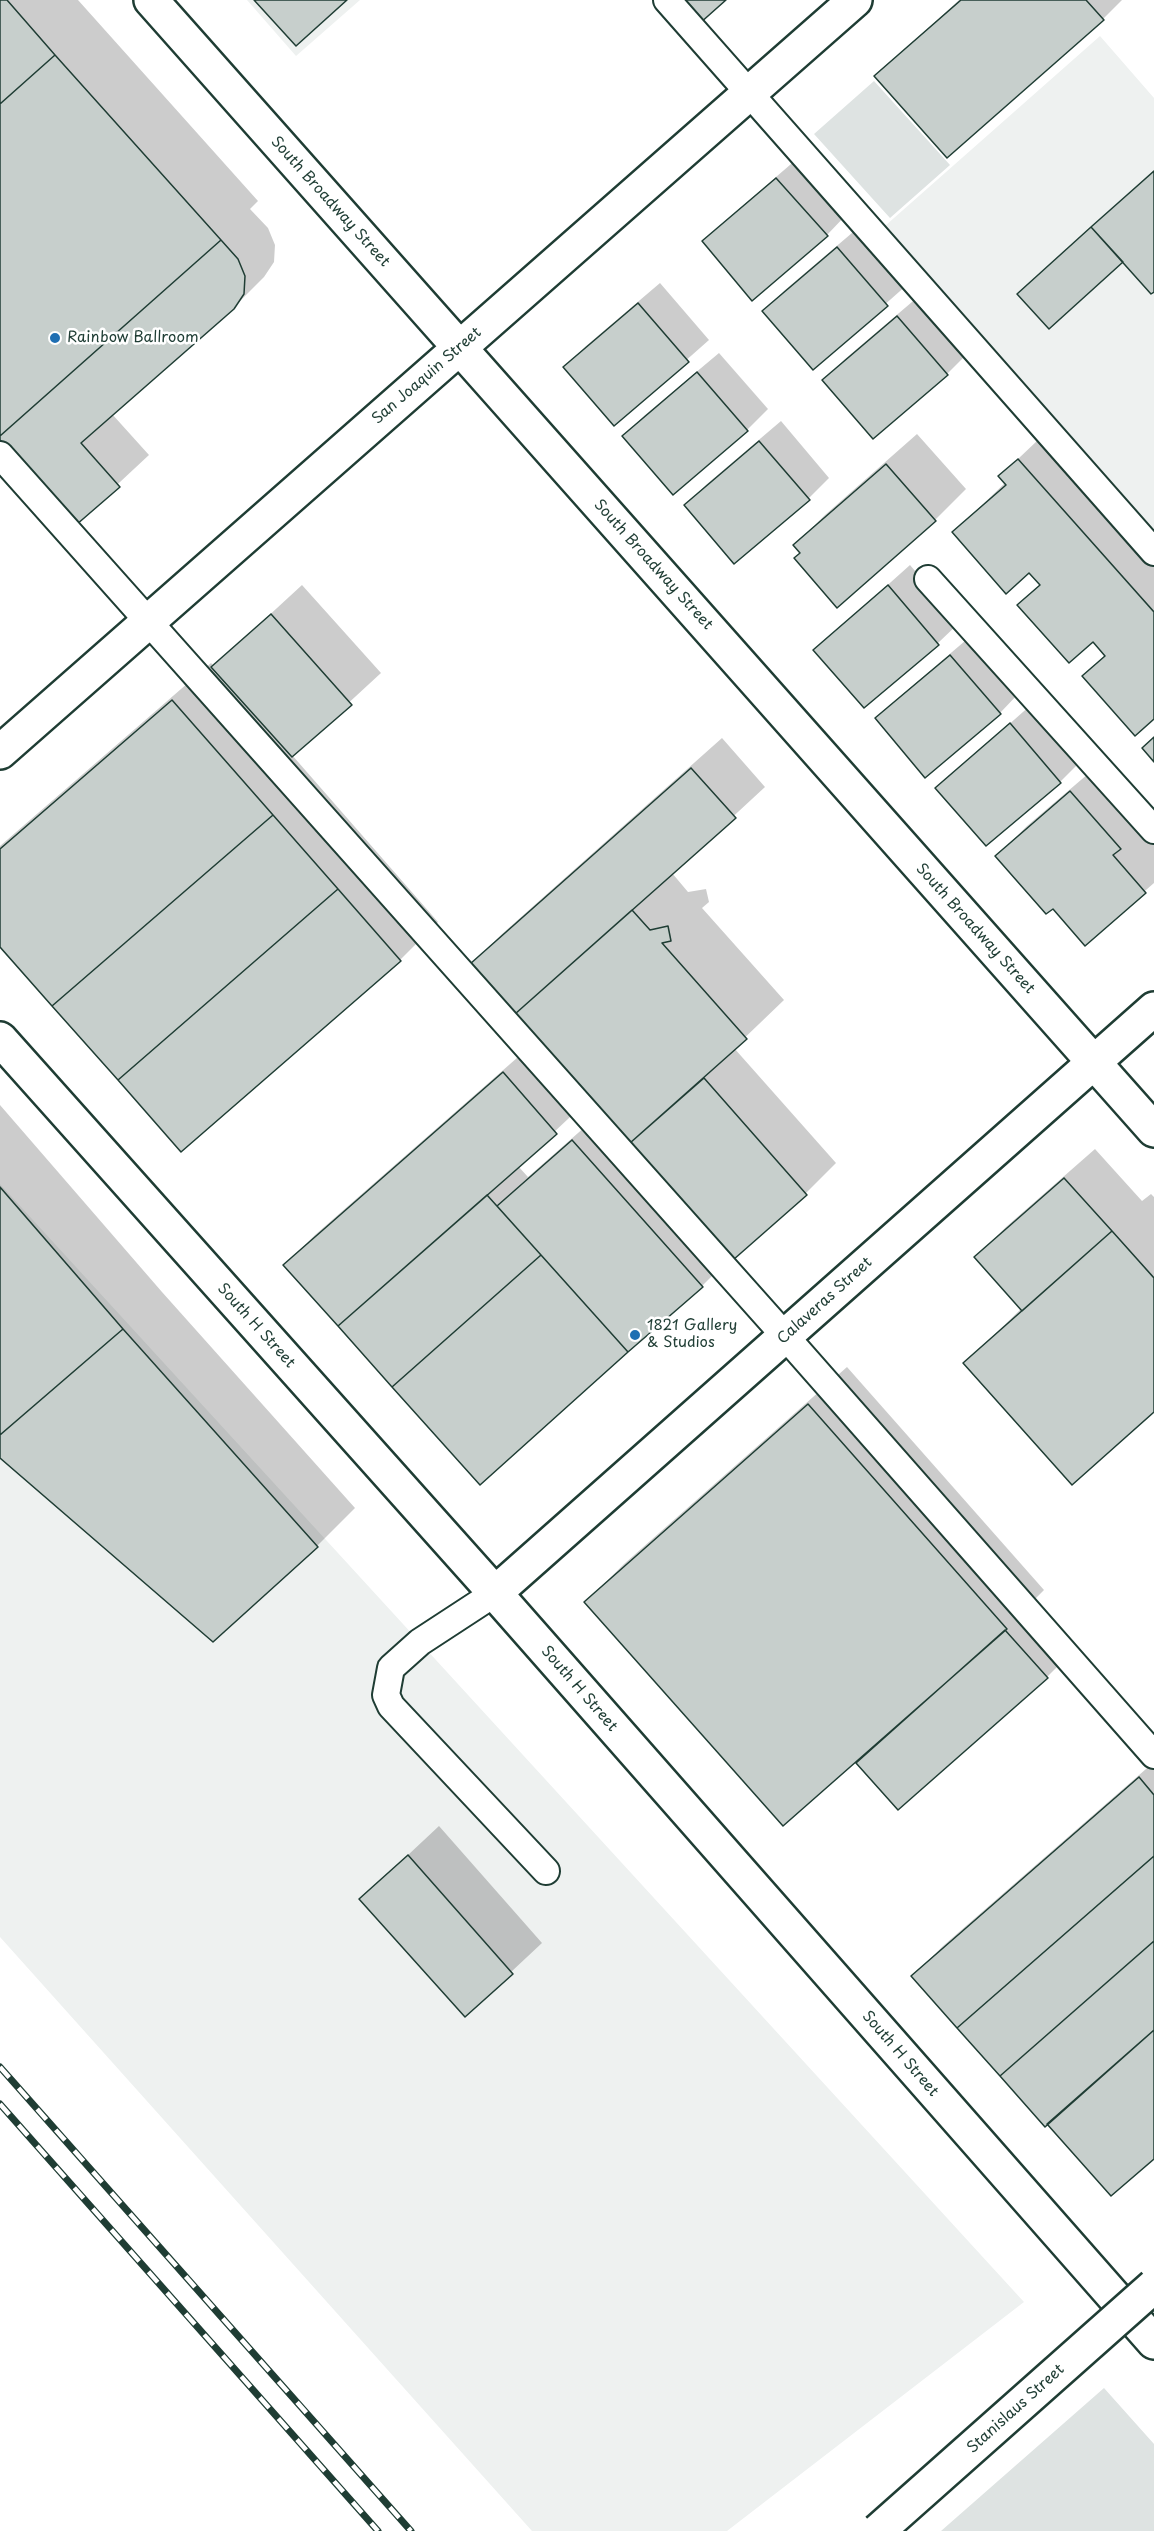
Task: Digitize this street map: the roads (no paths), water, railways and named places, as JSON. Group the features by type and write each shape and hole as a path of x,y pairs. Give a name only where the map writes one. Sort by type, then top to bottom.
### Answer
{"street":[{"name":"South Broadway Street","path":"151,0 1154,1130"},
{"name":"San Joaquin Street","path":"0,752 855,0"},
{"name":"Calaveras Street","path":"495,1593 1154,1010"},
{"name":"South H Street","path":"0,1039 495,1593 1154,2342"},
{"name":"Stanislaus Street","path":"878,2531 1154,2286"}],"lane":[{"path":"667,0 1154,552"},
{"path":"0,455 785,1336 1154,1755"},
{"path":"928,579 1154,830"},
{"path":"495,1593 420,1642 391,1668 386,1695 391,1706 546,1871"}],"railway":[{"path":"0,2067 411,2531"},
{"path":"0,2104 378,2531"}],"place":[{"name":"Rainbow Ballroom","path":"55,338"},
{"name":"1821 Gallery & Studios","path":"635,1335"}]}
